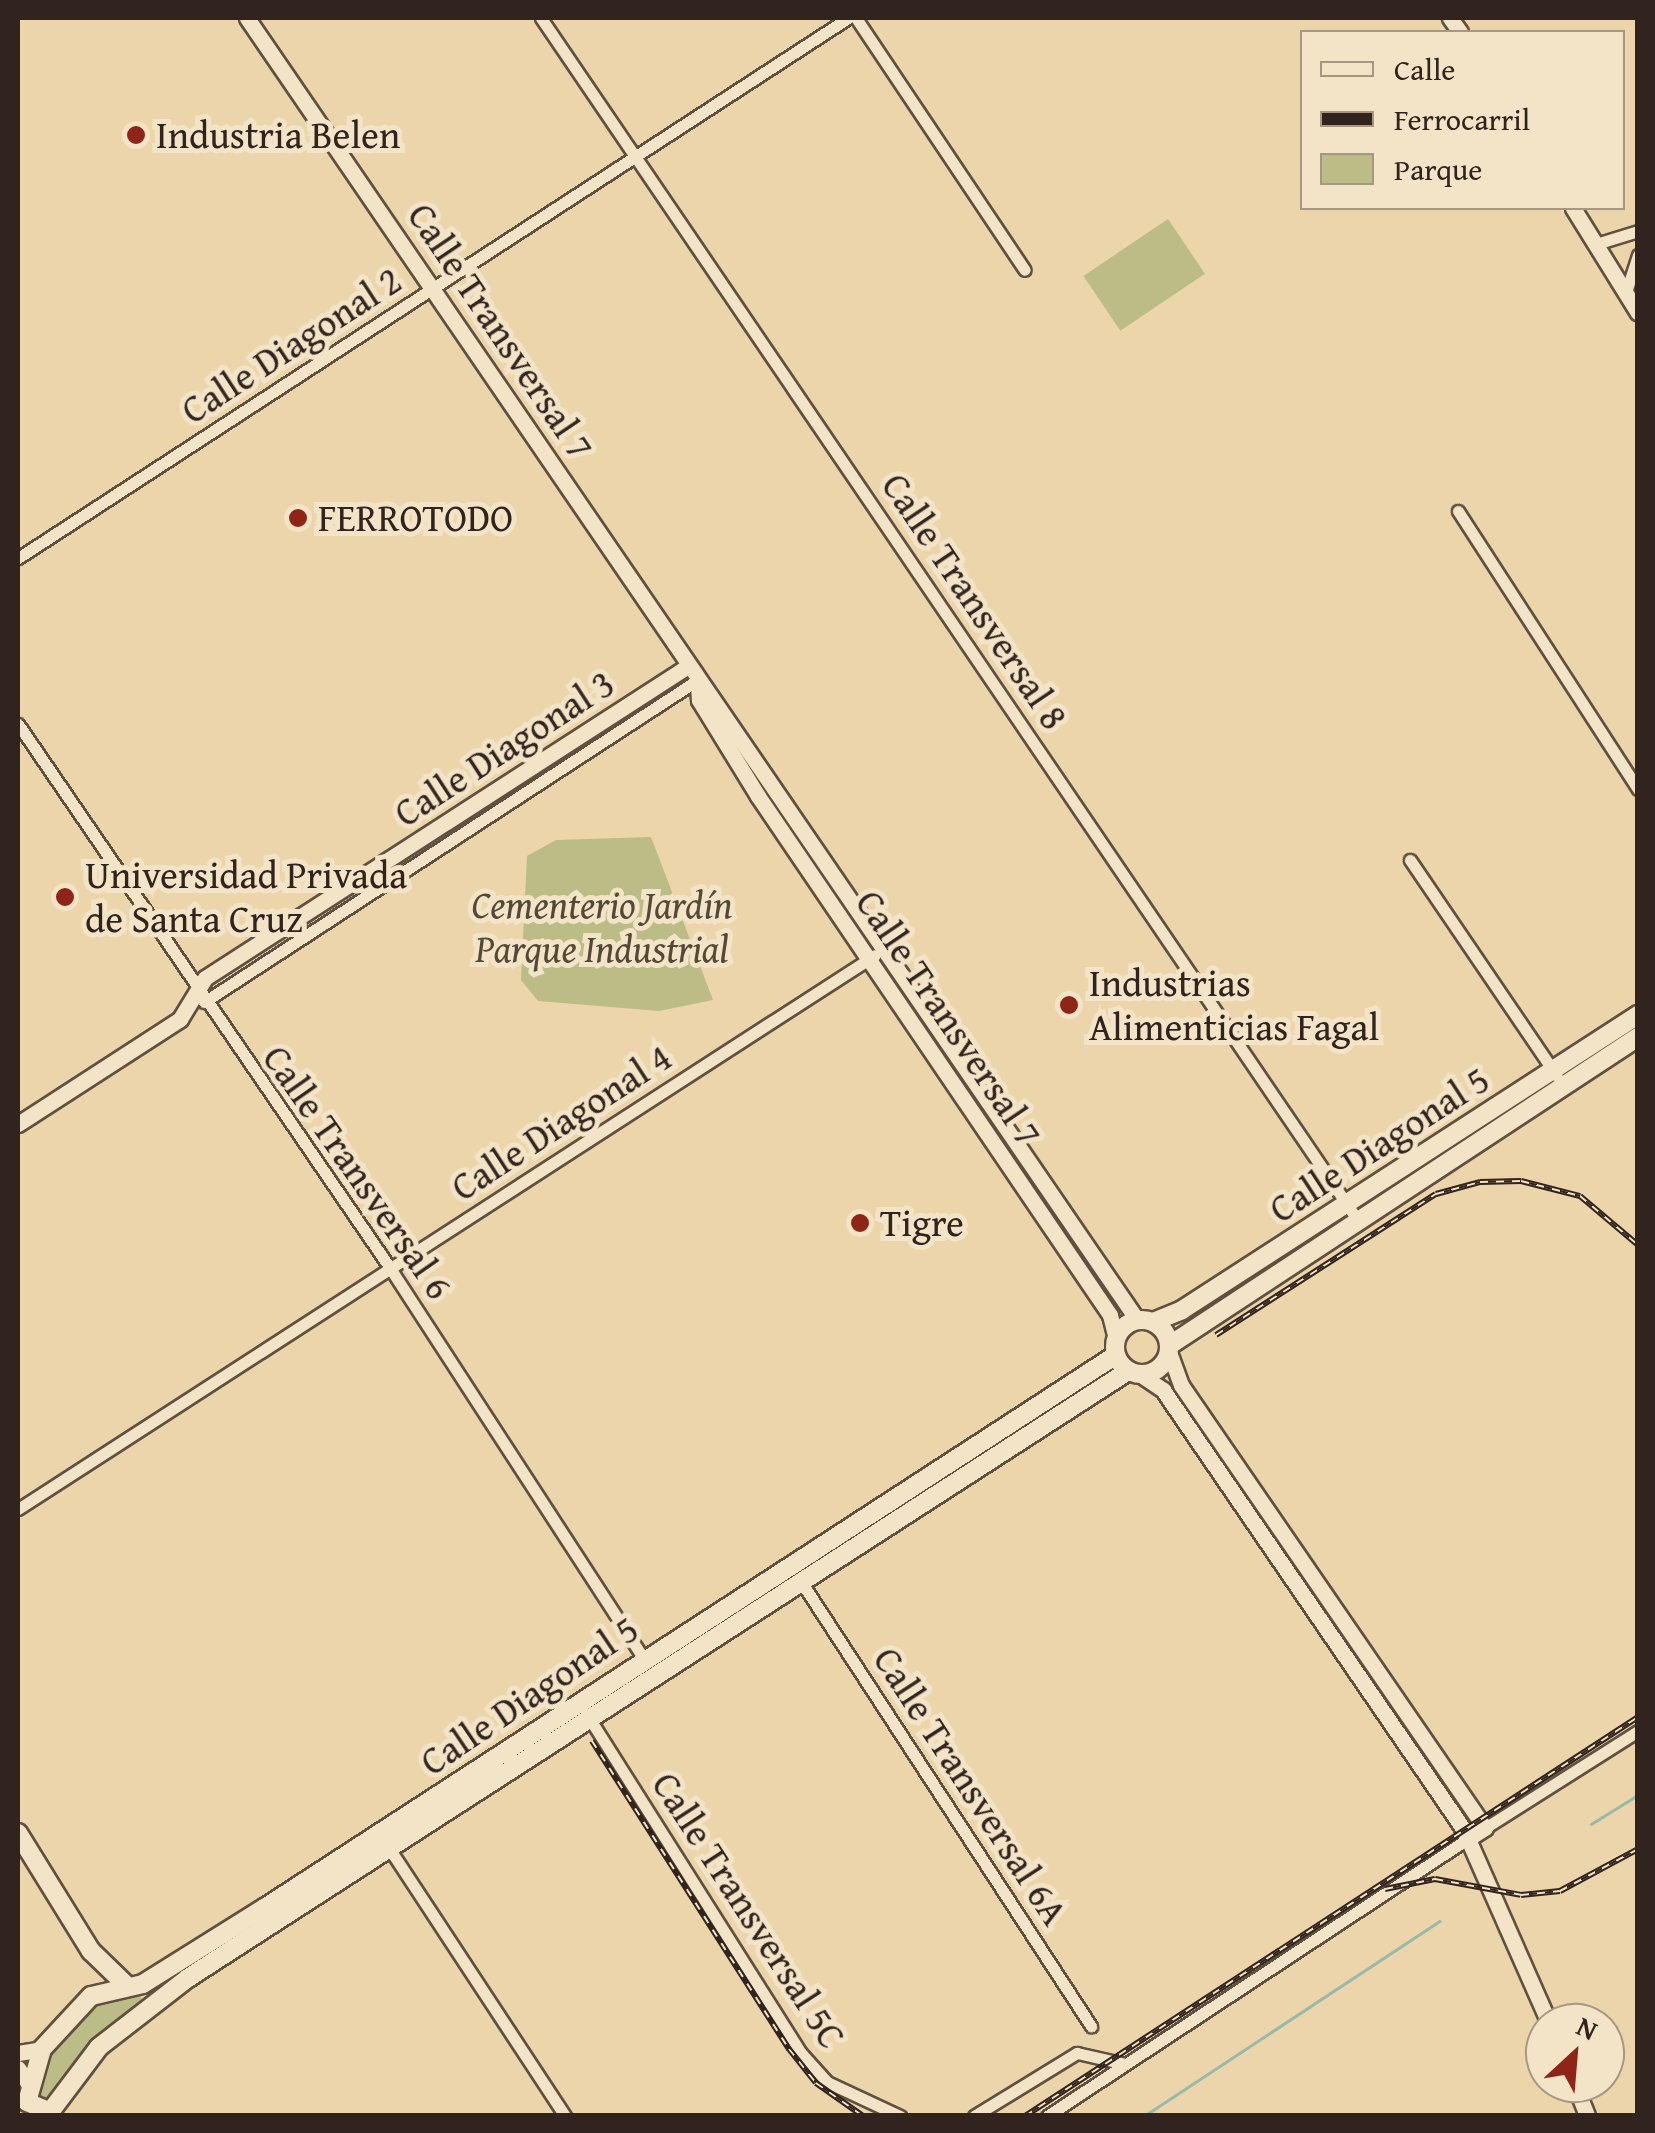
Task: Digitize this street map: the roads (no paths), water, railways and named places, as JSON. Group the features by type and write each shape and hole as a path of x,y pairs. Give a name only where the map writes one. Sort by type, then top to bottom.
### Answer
{"main road":[{"name":"Calle Diagonal 5","path":"1559,1078 1638,1015"},
{"name":"Calle Diagonal 5","path":"49,2114 99,2047 271,1915 583,1708 800,1580 1135,1373 1156,1371 1170,1348 1352,1211 1559,1078 1638,1037"},
{"name":"Calle Diagonal 5","path":"583,1708 644,1658 1116,1347 1145,1321 1352,1211"},
{"path":"1145,1321 1170,1348"},
{"path":"1116,1347 1135,1373"},
{"path":"855,1520 866,1539"},
{"name":"Calle Diagonal 5","path":"27,2102 42,2050 86,2000 134,1984 271,1915 389,1848 499,1765"},
{"path":"18,1833 91,1951 134,1984 149,2007"},
{"path":"86,2000 91,1951"},
{"path":"27,2102 49,2114"}],"street":[{"name":"Calle Transversal 7","path":"247,18 697,682 886,948 1054,1199 1145,1321"},
{"name":"Calle Transversal 8","path":"541,18 1352,1211"},
{"name":"Calle Diagonal 2","path":"18,558 848,18"},
{"path":"856,18 1025,270"},
{"path":"1574,210 1638,314"},
{"path":"1596,244 1638,231"},
{"path":"1626,292 1638,255"},
{"path":"1458,510 1638,790"},
{"name":"Calle Diagonal 3","path":"18,1124 180,1019 201,999 205,978 688,666"},
{"name":"Calle Transversal 7","path":"697,682 698,700 758,796 1110,1315 1116,1347"},
{"path":"201,999 697,682"},
{"name":"Calle Transversal 6","path":"18,724 201,999 390,1268 644,1658"},
{"path":"1410,860 1559,1078"},
{"name":"Calle Diagonal 4","path":"18,1509 886,948"},
{"path":"1039,1208 1054,1199"},
{"path":"1170,1348 1181,1384 1485,1828"},
{"path":"1135,1373 1163,1390 1469,1838 1541,2003"},
{"path":"1229,1487 1246,1476"},
{"name":"Calle Transversal 6A","path":"800,1580 1090,2026"},
{"path":"1333,1642 1350,1630"},
{"name":"Calle Transversal 5C","path":"583,1708 801,2053 828,2082 900,2116"},
{"path":"1047,2116 1638,1731"},
{"path":"1420,1765 1434,1754"},
{"path":"389,1848 565,2116"},
{"path":"18,2053 42,2050"},
{"path":"974,2116 1077,2053 1126,2064"},
{"path":"18,2068 27,2102"}],"waterway":[{"path":"1591,1824 1638,1795"},
{"path":"1144,2116 1440,1921"}],"railway":[{"path":"1216,1335 1436,1194 1480,1182 1521,1181 1580,1196 1638,1245"},
{"path":"1025,2116 1638,1717"},
{"path":"592,1741 789,2049 816,2083 863,2116"},
{"path":"1385,1889 1435,1879 1521,1895 1560,1891 1638,1849"}],"place":[{"name":"Industria Belen","path":"136,135"},
{"name":"FERROTODO","path":"298,518"},
{"name":"Universidad Privada de Santa Cruz","path":"65,897"},
{"name":"Industrias Alimenticias Fagal","path":"1069,1005"},
{"name":"Tigre","path":"860,1223"}],"park label":[{"name":"Cementerio Jardín Parque Industrial","path":"602,927"}]}
